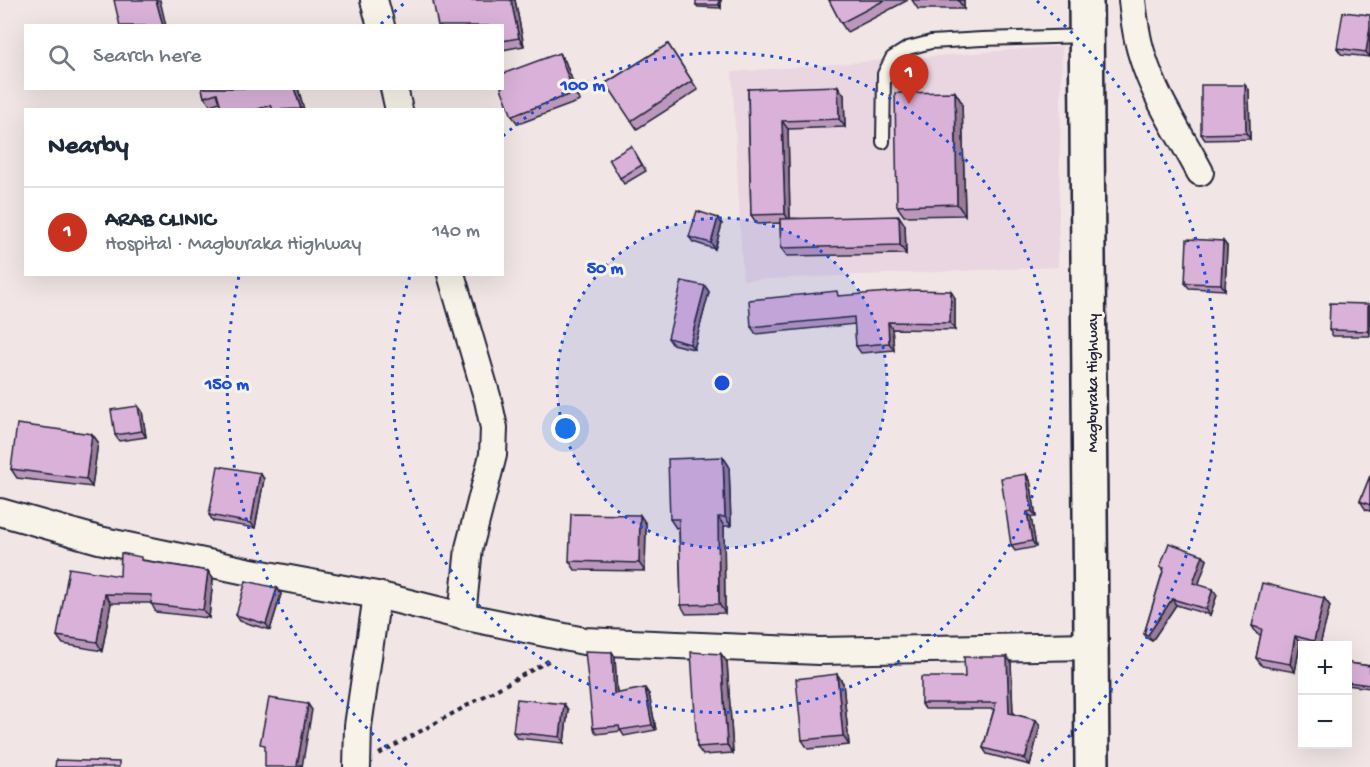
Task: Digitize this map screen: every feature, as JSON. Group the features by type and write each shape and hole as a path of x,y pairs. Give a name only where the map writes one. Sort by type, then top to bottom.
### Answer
{"main road":[{"name":"Magburaka Highway","path":"1086,0 1093,646 1092,767"}],"street":[{"path":"374,0 380,24"},
{"path":"1132,0 1135,26 1151,79 1200,172"},
{"path":"394,90 399,108"},
{"path":"452,276 485,389 494,428 493,454 469,548 462,616"},
{"path":"0,512 99,540 246,571 377,595 462,616 584,641 819,651 1093,646"},
{"path":"357,766 358,726 377,595"}],"lane":[{"path":"883,142 884,74 892,58 908,48 931,42 1086,36"}],"path":[{"path":"357,766 584,641"}],"shaded area":[{"path":"1062,46 1058,267 743,280 732,72"}],"building":[{"path":"114,0 156,0 162,24 120,24"},
{"path":"511,0 519,38 504,41 504,24 438,24 433,1"},
{"path":"696,0 719,0 719,5 696,5"},
{"path":"829,0 885,0 841,23"},
{"path":"1343,12 1370,15 1366,52 1337,48"},
{"path":"668,44 692,81 631,121 606,83"},
{"path":"559,53 574,93 512,116 502,90 504,90 504,73"},
{"path":"1201,85 1245,85 1246,133 1201,134"},
{"path":"838,86 839,119 782,121 785,214 751,215 748,89"},
{"path":"202,90 295,90 301,108 272,108 271,105 261,108 221,108 217,93 204,97"},
{"path":"955,92 957,204 897,206 895,93"},
{"path":"631,146 642,165 620,178 609,159"},
{"path":"697,211 718,218 711,243 689,237"},
{"path":"899,216 900,245 781,248 780,219"},
{"path":"1187,239 1223,241 1221,284 1185,283"},
{"path":"682,281 705,286 690,344 668,338"},
{"path":"915,290 951,291 950,323 888,322 889,343 856,346 854,317 751,327 749,300 837,291 838,296"},
{"path":"1330,303 1368,304 1368,331 1329,330"},
{"path":"138,406 142,431 115,435 111,410"},
{"path":"17,424 92,434 86,479 11,469"},
{"path":"723,457 725,517 718,517 719,604 681,605 679,519 670,519 668,459"},
{"path":"218,466 260,473 251,523 209,515"},
{"path":"1026,474 1032,511 1027,512 1032,541 1011,545 1001,478"},
{"path":"1370,476 1370,505 1360,501"},
{"path":"571,514 640,515 639,563 569,561"},
{"path":"1169,543 1203,555 1193,583 1213,589 1206,609 1172,599 1148,635 1144,634 1164,568 1160,567"},
{"path":"121,553 141,557 141,560 208,571 203,610 151,604 152,595 105,594 97,642 57,636 69,568 120,576"},
{"path":"246,581 277,588 266,624 236,615"},
{"path":"1262,583 1324,598 1314,641 1295,636 1290,664 1256,658 1262,629 1252,626"},
{"path":"585,651 612,652 614,694 645,688 652,725 620,730 619,726 593,728"},
{"path":"691,652 721,654 727,745 697,747"},
{"path":"964,657 1007,657 1009,713 1036,720 1025,759 983,748 996,703 921,703 921,677 965,677"},
{"path":"1352,664 1370,666 1370,685 1352,683"},
{"path":"837,674 843,736 802,740 796,679"},
{"path":"269,698 308,704 297,765 301,767 265,767 265,745 260,744"},
{"path":"517,699 564,704 560,737 513,732"},
{"path":"56,760 119,762 119,767 55,767"}],"place":[{"name":"ARAB CLINIC","path":"909,104"}]}
